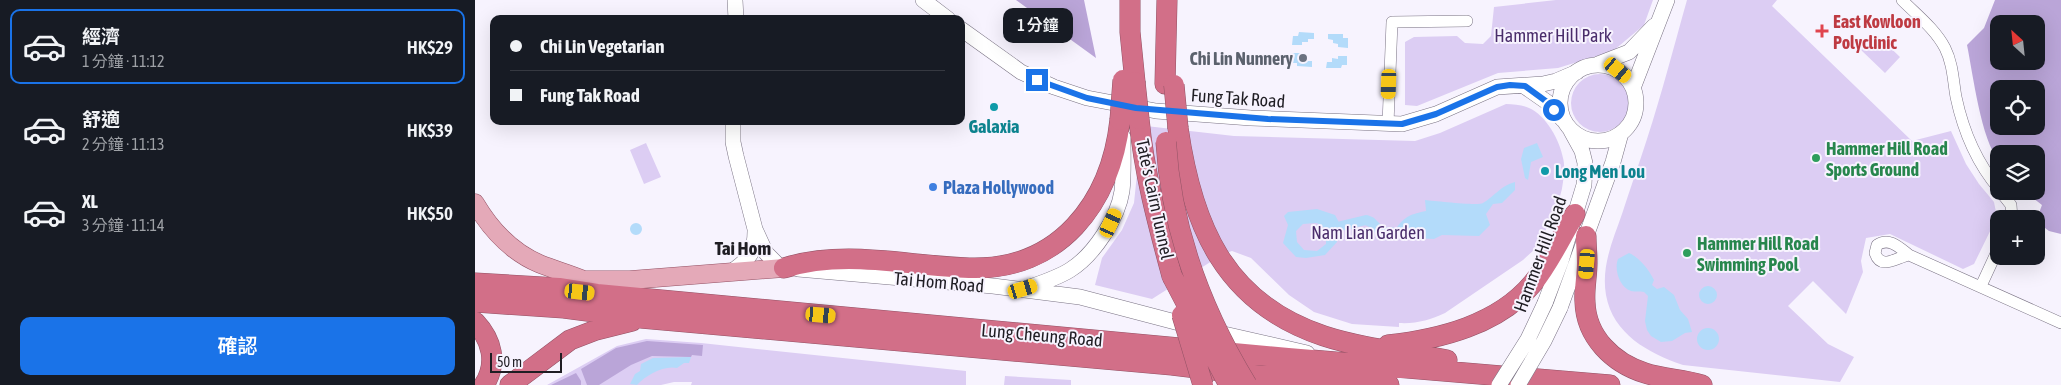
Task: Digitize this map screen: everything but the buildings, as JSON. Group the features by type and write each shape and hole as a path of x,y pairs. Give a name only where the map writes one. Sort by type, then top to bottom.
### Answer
{"highway":[{"path":"783,268 806,261 847,259 984,268 1027,258 1061,239 1076,227 1086,215 1107,178 1115,154 1129,81 1123,63 1129,32 1129,0"},
{"path":"1167,0 1165,50 1169,85 1182,153 1197,213 1217,255 1248,292 1270,310 1302,328 1324,336 1371,348 1478,365 1552,380"},
{"name":"Tate's Cairn Tunnel","path":"1129,81 1145,169 1172,276 1212,356 1229,385"},
{"name":"Tate's Cairn Tunnel","path":"1169,85 1168,168 1177,222 1191,268 1210,315 1262,382"},
{"path":"1371,348 1459,331 1499,312 1533,283 1575,214"},
{"path":"1586,236 1585,310 1592,330 1603,347 1617,360 1637,370 1702,385"},
{"path":"1172,276 1203,385"},
{"name":"Lung Cheung Road","path":"475,283 559,288 625,297 1610,385"},
{"name":"Lung Cheung Road","path":"475,302 564,308 641,318 1171,365 1262,382 1290,376 1389,385"},
{"path":"510,385 570,340 596,330 641,318"},
{"path":"475,322 488,340 492,353 491,370 484,385"}],"main road":[{"path":"735,0 736,15"},
{"path":"923,0 943,15"},
{"path":"1633,88 1667,0"},
{"path":"1568,126 1561,110 1561,95 1566,82 1577,72 1629,52 1660,19"},
{"name":"Fung Tak Road","path":"965,32 1021,72 1054,87 1087,98 1156,111 1251,118 1402,124 1418,120 1497,87 1525,86 1556,81 1577,72"},
{"path":"1525,86 1547,102 1568,126 1583,138 1596,141 1609,139 1621,133 1628,126 1636,108 1633,88 1627,78 1618,70 1607,66 1595,65"},
{"path":"1023,289 1050,280 1072,269 1099,241 1111,223 1122,191 1124,105"},
{"path":"733,125 733,142 755,229 766,254 783,268"},
{"name":"Hammer Hill Road","path":"1499,385 1528,340 1545,303 1561,261 1584,185 1585,163 1582,151 1568,126"},
{"name":"Hammer Hill Road","path":"1518,385 1544,341 1559,308 1613,162 1621,133"},
{"path":"475,203 490,226 517,252 539,264 585,280"},
{"path":"731,272 750,257 755,243 755,229"},
{"name":"Tai Hom Road","path":"559,288 585,280 630,280 783,268 1023,289 1080,297 1343,362"}],"street":[{"path":"1902,0 1932,30 1944,47 1951,66 1964,127 1977,158 1990,176"},
{"path":"1388,124 1392,22 1467,21"},
{"path":"1909,255 2061,323"},
{"path":"1981,286 1991,265"}],"green space":[{"name":"Hammer Hill Park","path":"1556,0 1653,0 1644,25 1613,51 1558,68 1498,73 1417,106 1405,105 1405,42 1414,37 1457,36 1465,43 1483,44 1491,36 1494,7"},
{"name":"Hammer Hill Road Sports Ground","path":"1687,0 1777,0 1772,6 1912,141 1951,131 1966,164 1990,197 1990,200 1994,202 1996,210 1990,210 1990,231 1974,264 1963,269 1890,234 1866,238 1861,261 1863,272 1846,314 1813,281 1788,306 1828,344 1854,357 1840,382 1683,365 1645,348 1624,331 1616,321 1606,295 1605,274 1612,243 1663,87"},
{"path":"1876,34 1900,57 1885,73 1861,50"},
{"path":"1600,74 1616,79 1624,87 1629,103 1624,119 1616,127 1600,132 1584,127 1576,119 1571,103 1576,87 1584,79"},
{"name":"Nam Lian Garden","path":"1506,104 1524,106 1535,111 1551,129 1559,144 1564,161 1564,176 1560,197 1541,240 1536,241 1535,249 1523,260 1445,313 1428,320 1399,323 1399,327 1352,324 1314,312 1289,295 1251,258 1232,251 1223,254 1152,299 1095,285 1102,258 1122,230 1134,203 1141,135 1146,126 1234,136 1415,141 1440,133"},
{"path":"646,143 661,177 644,184 630,150"},
{"path":"646,339 966,371 966,385 691,385 692,382 674,382 661,385 547,385 617,346"},
{"path":"1005,376 1071,380 1071,385 1004,385"}],"shaded area":[{"path":"1016,0 1084,0 1096,58"},
{"path":"1995,0 2061,0 2061,234 2045,228 2045,210 2040,210 2042,205 2036,200 2045,200 2045,145 1990,145 1979,106 1967,45 1984,28"},
{"path":"647,341 703,345 702,356 652,356 631,365 599,385 587,385 581,369 616,348"},
{"path":"576,373 581,381 581,385 551,385"}],"water":[{"path":"1299,32 1314,33 1314,39 1302,42 1302,45 1292,45 1293,36 1298,36"},
{"path":"1328,34 1343,34 1343,38 1348,38 1348,48 1338,47 1338,44 1333,43 1333,40 1328,39"},
{"path":"1292,53 1302,53 1302,57 1307,57 1307,61 1312,61 1312,67 1297,66 1297,63 1291,63"},
{"path":"1338,56 1347,56 1347,65 1342,65 1341,68 1326,68 1327,62 1332,62 1332,58 1338,59"},
{"path":"1537,143 1543,157 1531,162 1528,180 1525,178 1521,159 1524,148"},
{"path":"1515,182 1515,190 1502,203 1493,204 1486,214 1490,225 1479,236 1442,235 1434,239 1413,238 1411,233 1403,231 1391,235 1391,230 1396,229 1405,218 1426,211 1425,200 1480,204 1505,186"},
{"path":"1317,209 1335,215 1341,226 1336,233 1337,242 1325,255 1306,258 1296,257 1283,243 1288,225 1284,216 1288,212","holes":["1316,223 1322,225 1326,234 1326,244 1317,251 1304,250 1297,242 1296,231 1303,224"]},
{"path":"634,223 638,223 642,229 638,235 634,235 630,231 630,227"},
{"path":"1629,253 1647,268 1654,280 1652,285 1657,289 1664,287 1674,295 1680,310 1688,319 1692,332 1685,333 1672,341 1661,342 1651,336 1645,321 1648,296 1644,292 1633,291 1623,286 1617,272 1618,259"},
{"path":"1704,286 1712,286 1717,291 1715,302 1704,304 1699,299 1699,291"},
{"path":"1708,328 1716,331 1719,339 1716,347 1708,350 1700,347 1697,339 1700,331"},
{"path":"691,357 689,363 684,363 677,368 661,369 650,374 637,385 630,384 635,374 640,371 641,364 653,358"}],"waterway":[{"path":"1341,226 1366,220 1371,222 1382,233 1391,232"}],"place":[{"name":"East Kowloon Polyclinic","path":"1822,31"},
{"name":"Chi Lin Nunnery","path":"1303,58"},
{"name":"Galaxia","path":"994,107"},
{"name":"Hammer Hill Road Sports Ground","path":"1816,158"},
{"name":"Long Men Lou","path":"1545,171"},
{"name":"Plaza Hollywood","path":"933,187"},
{"name":"Hammer Hill Road Swimming Pool","path":"1687,253"}],"district":[{"name":"Tai Hom","path":"743,248"}],"route":[{"path":"1037,80 1087,98 1136,108 1268,119 1402,124 1436,114 1497,87 1510,85 1525,86 1547,102 1554,110"}]}
